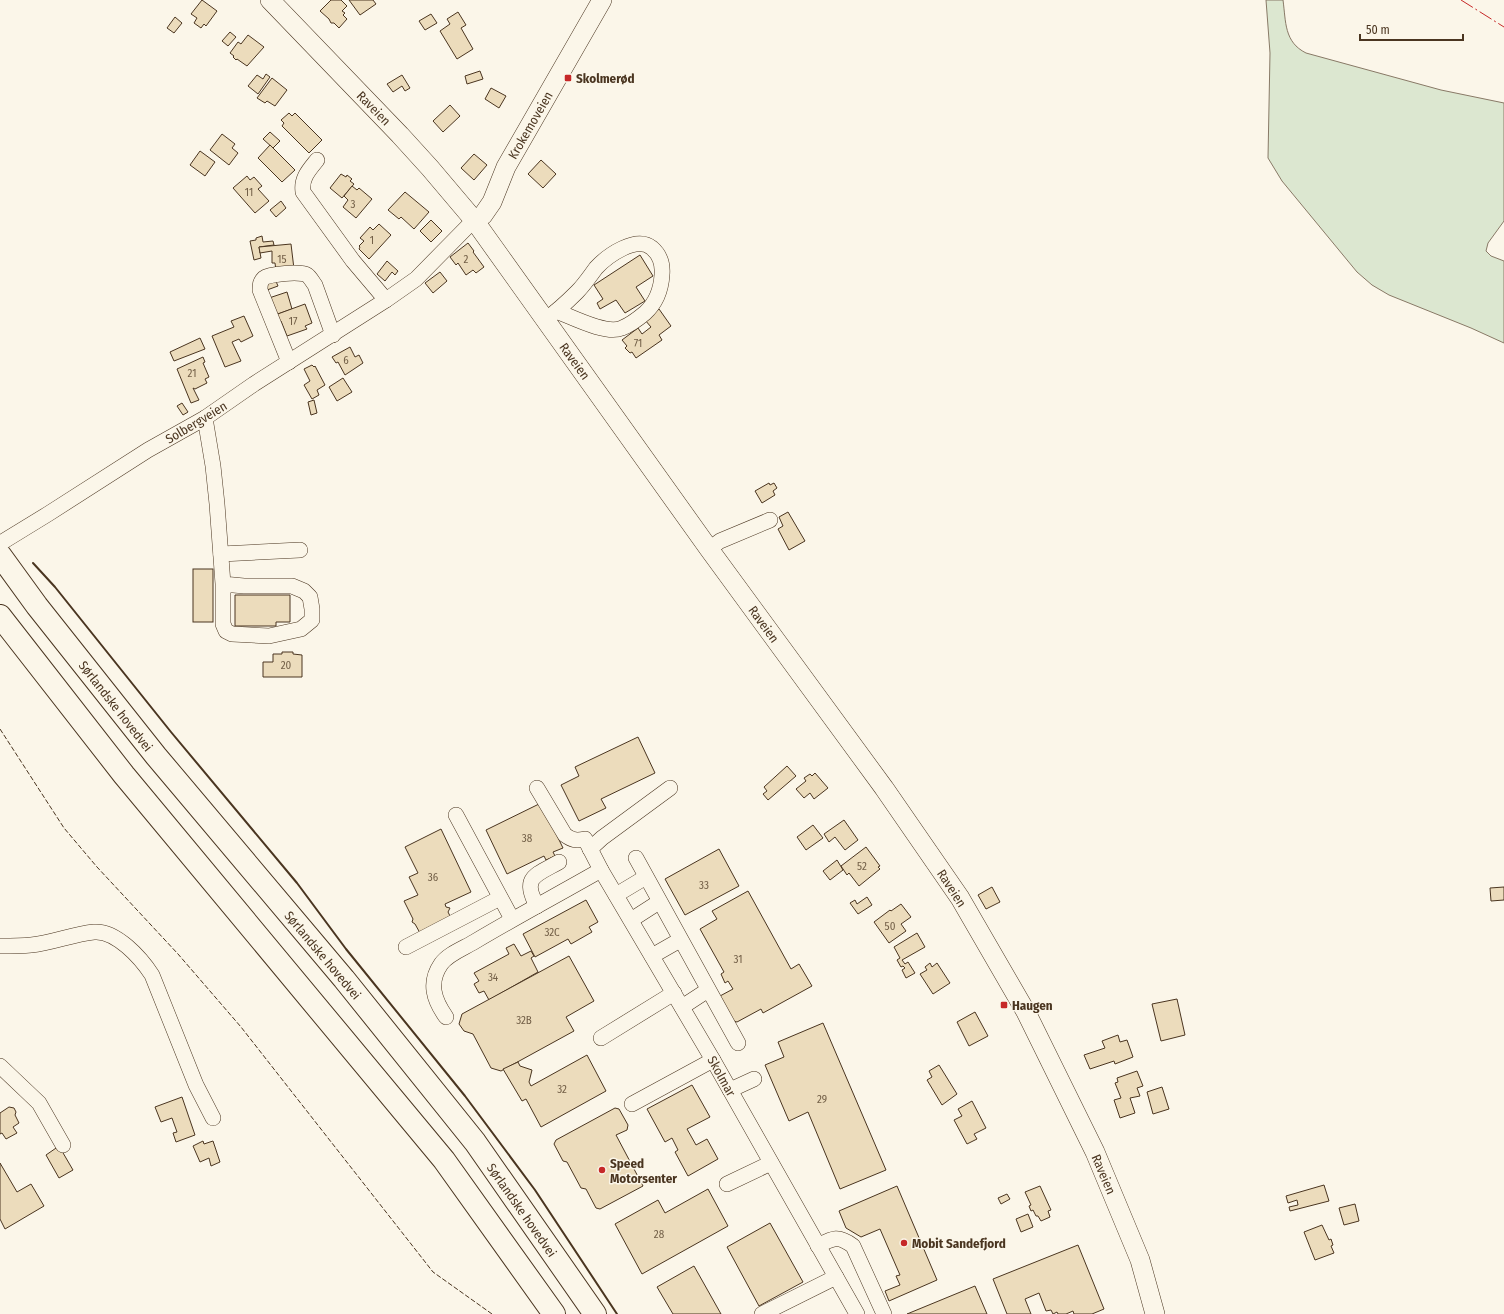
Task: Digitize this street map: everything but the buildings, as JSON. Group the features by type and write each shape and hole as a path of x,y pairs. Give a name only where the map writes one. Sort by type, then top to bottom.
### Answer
{"highway":[{"name":"Sørlandske hovedvei","path":"2,548 37,606 161,762 344,979 475,1142 595,1314"},
{"path":"0,616 124,775 444,1160 554,1314"}],"main road":[{"name":"Raveien","path":"270,0 430,168 474,220 550,316 709,549 884,788 960,898 1026,1012 1095,1152 1140,1260 1155,1314"},
{"name":"Krokemoveien","path":"474,220 474,206 506,167 602,0"}],"street":[{"path":"317,160 303,179 303,192 358,267 386,300"},
{"name":"Solbergveien","path":"2,548 48,514 148,450 205,418 386,300 416,279 474,220"},
{"path":"638,243 650,247 659,256 662,270 662,284 657,297 643,314 622,329 597,328 550,316 578,291 597,268 616,253 638,243"},
{"path":"289,362 260,290 260,284 265,277 271,275 306,274 315,285 333,335"},
{"path":"205,418 213,466 223,584 223,624 226,631 232,634 269,636 301,629 312,620 310,597 304,591 292,586 244,586 223,584"},
{"path":"709,549 720,541 770,520"},
{"path":"221,554 300,550"},
{"path":"537,788 565,835 572,840 587,844 602,838 670,788"},
{"path":"456,815 512,919"},
{"name":"Skolmar","path":"587,844 713,1060 856,1312"},
{"path":"636,858 738,1043"},
{"path":"537,906 531,894 530,882 534,876 559,862"},
{"path":"446,1017 437,1004 434,992 436,974 441,963 445,959 512,919 601,870"},
{"path":"616,895 646,877"},
{"path":"406,947 500,898"},
{"path":"630,920 659,902"},
{"path":"0,946 31,946 96,932 107,935 126,946 143,961 152,975 196,1085 213,1118"},
{"path":"652,956 680,940"},
{"path":"682,1007 708,990"},
{"path":"601,1038 674,993"},
{"path":"632,1104 713,1060"},
{"path":"0,1066 39,1103 63,1145"},
{"path":"730,1090 754,1079"},
{"path":"728,1184 771,1163"},
{"path":"818,1246 837,1238 847,1241 853,1246 884,1314"},
{"path":"762,1314 836,1276"},
{"path":"856,1312 875,1296"}],"green space":[{"path":"1266,0 1283,0 1287,31 1294,43 1306,53 1441,90 1504,103 1504,221 1488,243 1486,251 1491,256 1504,261 1504,343 1389,295 1372,285 1357,272 1282,181 1268,158 1270,53"}],"fence":[{"path":"0,729 64,828 97,867 178,954 241,1027 433,1272 492,1314"}],"wall":[{"path":"33,563 55,587 171,732 297,883 346,949 465,1096 535,1190 617,1314"}],"power":[{"path":"1461,0 1504,27"}],"place":[{"name":"Skolmerød","path":"568,78"},
{"name":"Haugen","path":"1004,1005"},
{"name":"Speed Motorsenter","path":"602,1170"},
{"name":"Mobit Sandefjord","path":"904,1243"}]}
